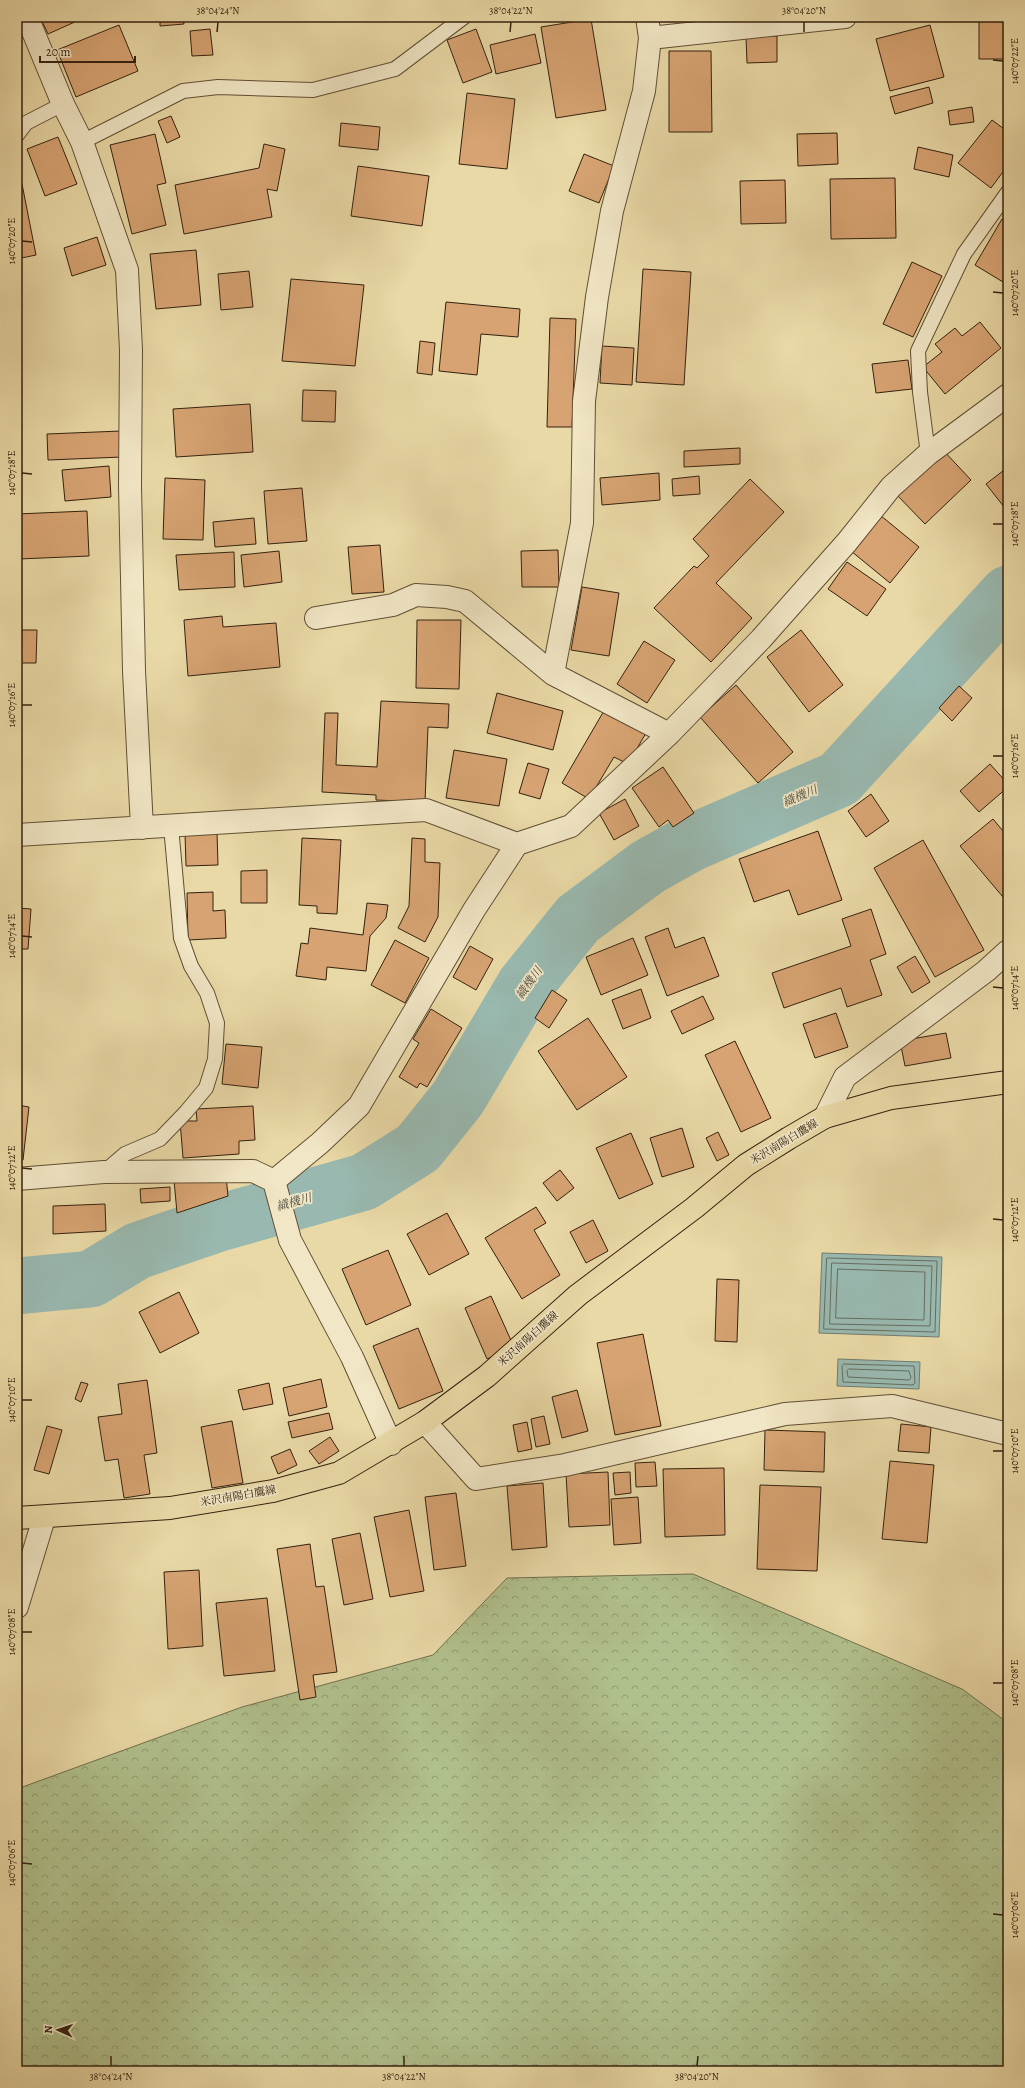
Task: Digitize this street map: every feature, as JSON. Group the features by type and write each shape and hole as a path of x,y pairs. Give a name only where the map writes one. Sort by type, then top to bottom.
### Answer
{"main road":[{"name":"米沢南陽白鷹線","path":"17,1518 44,1518 170,1508 274,1491 339,1473 391,1444 425,1422 487,1376 578,1295 694,1208 746,1165 825,1117 891,1098 1008,1082"}],"street":[{"path":"27,17 63,104 82,142 128,270 131,350 130,486 134,672 142,828"},
{"path":"553,674 582,523 584,401 597,297 612,211 644,91 649,27 844,17"},
{"path":"276,1189 320,1142 359,1106 474,910 517,844 570,826 669,734 761,639 847,542 891,487 928,454 1008,395"},
{"path":"316,618 393,604 416,595 448,597 465,601 553,674 669,734"},
{"path":"17,835 426,810 517,844"},
{"path":"825,1117 846,1077 986,971 1008,951"},
{"path":"17,1179 104,1172 253,1171 276,1189 290,1240 352,1357 391,1444"},
{"path":"425,1422 476,1479 565,1465 784,1414 892,1406 1008,1434"},
{"path":"17,1607 44,1518"}],"lane":[{"path":"82,142 183,91 218,87 313,90 395,69 464,17"},
{"path":"17,135 26,123 63,104"},
{"path":"928,454 920,392 918,351 964,254 1008,192"},
{"path":"104,1172 125,1154 160,1139 186,1112 206,1088 215,1059 217,1023 207,993 191,966 181,938 171,826"}],"green space":[{"path":"693,1574 962,1689 1008,1723 1008,2071 17,2071 17,1789 242,1707 433,1655 507,1578"}],"water":[{"path":"822,1253 942,1257 939,1337 819,1333"},
{"path":"838,1359 920,1362 919,1389 837,1386"}],"building":[{"path":"40,17 86,17 48,34"},
{"path":"160,17 183,17 184,24 160,26"},
{"path":"663,17 709,17 709,18 664,19"},
{"path":"979,17 1008,17 1008,59 979,59"},
{"path":"591,19 606,110 556,118 541,27"},
{"path":"119,25 138,71 76,97 57,50"},
{"path":"930,25 944,77 890,91 876,39"},
{"path":"210,29 213,55 192,56 190,31"},
{"path":"476,29 492,72 463,83 447,40"},
{"path":"535,34 541,63 496,74 490,45"},
{"path":"777,36 777,62 747,63 746,37"},
{"path":"669,51 711,51 712,132 669,132"},
{"path":"929,87 933,103 895,114 890,97"},
{"path":"467,93 515,99 507,169 459,164"},
{"path":"972,107 974,122 950,125 948,111"},
{"path":"171,116 180,137 167,143 158,121"},
{"path":"992,120 1008,132 1008,165 991,188 958,163"},
{"path":"341,123 380,127 378,150 339,146"},
{"path":"837,133 838,164 798,166 797,134"},
{"path":"155,134 166,183 157,185 166,225 132,234 110,145"},
{"path":"58,137 77,184 45,196 27,149"},
{"path":"264,144 285,149 277,191 267,189 272,217 184,234 175,185 259,168"},
{"path":"918,147 953,155 949,177 914,169"},
{"path":"584,154 614,166 599,203 569,191"},
{"path":"358,166 429,176 422,226 351,216"},
{"path":"895,178 896,238 831,239 830,179"},
{"path":"785,180 786,223 741,224 740,181"},
{"path":"22,184 36,255 17,259 17,185"},
{"path":"1002,219 1008,222 1008,285 975,265"},
{"path":"97,237 106,265 72,276 64,248"},
{"path":"196,250 201,305 156,309 150,254"},
{"path":"912,262 942,276 913,337 883,324"},
{"path":"643,269 691,272 684,385 636,382"},
{"path":"249,271 253,307 221,310 218,274"},
{"path":"291,279 364,285 355,366 282,361"},
{"path":"446,302 520,309 518,337 481,334 477,375 439,371"},
{"path":"550,318 576,319 572,427 547,427"},
{"path":"980,322 1001,348 945,394 923,367 942,352 935,344 955,328 962,336"},
{"path":"420,341 435,343 432,375 417,373"},
{"path":"602,346 634,348 632,385 600,383"},
{"path":"908,360 912,389 876,393 872,364"},
{"path":"303,390 336,391 335,422 302,421"},
{"path":"250,404 253,452 176,457 173,409"},
{"path":"121,431 122,457 48,460 47,434"},
{"path":"740,448 740,464 684,467 684,451"},
{"path":"942,449 971,480 925,524 896,494"},
{"path":"109,466 111,497 65,501 62,470"},
{"path":"1008,467 1008,512 986,484"},
{"path":"659,473 660,500 602,505 600,478"},
{"path":"699,476 700,494 673,496 672,479"},
{"path":"165,478 205,480 203,540 163,539"},
{"path":"750,479 784,512 716,583 752,618 711,662 654,608 694,566 697,568 709,556 693,539"},
{"path":"302,488 307,541 268,544 264,491"},
{"path":"87,511 89,556 19,559 17,514"},
{"path":"880,515 919,547 890,583 851,551"},
{"path":"254,518 256,544 215,547 213,522"},
{"path":"380,545 384,592 352,594 348,547"},
{"path":"558,550 559,587 522,587 521,551"},
{"path":"279,551 282,582 244,587 241,555"},
{"path":"234,552 235,587 179,590 176,555"},
{"path":"847,562 886,589 867,616 828,589"},
{"path":"582,587 619,593 609,656 571,650"},
{"path":"222,616 223,627 276,623 280,667 188,676 184,620"},
{"path":"417,620 461,620 459,689 416,688"},
{"path":"22,630 37,630 36,663 21,663"},
{"path":"801,630 843,685 809,712 767,657"},
{"path":"644,641 675,660 647,703 617,684"},
{"path":"736,685 793,752 758,783 700,717"},
{"path":"959,686 972,698 952,721 939,708"},
{"path":"497,693 563,711 553,750 487,733"},
{"path":"381,701 449,704 448,728 428,727 425,802 376,800 376,795 322,792 325,713 338,713 336,765 377,767"},
{"path":"605,709 646,733 628,764 614,757 589,799 562,783"},
{"path":"454,750 507,759 499,806 446,798"},
{"path":"528,763 549,769 540,799 519,793"},
{"path":"990,764 1008,784 1008,787 979,812 960,791"},
{"path":"663,767 694,813 673,827 668,820 659,827 632,788"},
{"path":"871,794 889,821 866,837 848,811"},
{"path":"625,799 639,826 614,840 599,813"},
{"path":"993,819 1008,837 1008,903 960,846"},
{"path":"818,831 842,900 798,915 789,890 754,902 739,859"},
{"path":"217,832 218,865 186,866 185,833"},
{"path":"302,838 341,840 337,914 317,913 317,906 299,905"},
{"path":"412,838 425,839 425,862 440,863 438,917 425,942 398,928 409,906"},
{"path":"923,840 984,950 935,977 874,868"},
{"path":"267,870 267,903 241,903 241,871"},
{"path":"213,892 213,911 225,910 226,938 188,940 187,893"},
{"path":"367,903 388,905 386,918 370,936 366,971 327,967 326,980 296,976 301,943 308,944 310,928 363,935"},
{"path":"17,908 31,909 28,949 17,949"},
{"path":"871,909 886,954 870,960 882,995 847,1007 841,988 784,1008 772,973 851,946 842,919"},
{"path":"668,928 675,948 704,937 719,976 667,996 645,937"},
{"path":"633,938 648,975 601,995 586,957"},
{"path":"395,940 429,958 405,1003 371,985"},
{"path":"470,946 493,959 476,990 453,977"},
{"path":"915,956 930,982 912,993 897,967"},
{"path":"641,989 651,1018 623,1029 612,1000"},
{"path":"552,990 567,1000 549,1028 535,1018"},
{"path":"703,996 714,1019 682,1034 671,1011"},
{"path":"431,1009 462,1028 427,1087 420,1083 417,1088 399,1077 419,1043 413,1039"},
{"path":"836,1013 848,1047 815,1058 803,1024"},
{"path":"588,1018 627,1077 577,1110 538,1051"},
{"path":"946,1033 951,1058 905,1066 900,1041"},
{"path":"735,1041 771,1118 741,1132 705,1055"},
{"path":"226,1044 262,1047 258,1088 222,1084"},
{"path":"17,1105 29,1107 23,1160 17,1160"},
{"path":"253,1106 255,1140 239,1141 239,1154 183,1158 180,1121 197,1121 196,1109"},
{"path":"682,1128 694,1167 662,1177 650,1138"},
{"path":"718,1132 729,1155 717,1161 706,1138"},
{"path":"631,1133 653,1184 619,1199 596,1148"},
{"path":"560,1170 574,1188 557,1201 543,1183"},
{"path":"226,1176 228,1196 177,1213 174,1180"},
{"path":"170,1187 170,1201 141,1203 140,1189"},
{"path":"105,1204 106,1231 53,1234 53,1206"},
{"path":"536,1207 546,1223 534,1230 560,1275 522,1299 485,1238"},
{"path":"447,1213 469,1254 429,1275 407,1234"},
{"path":"593,1220 608,1251 586,1263 570,1232"},
{"path":"388,1250 411,1305 366,1325 342,1269"},
{"path":"717,1279 739,1280 737,1342 715,1341"},
{"path":"179,1292 199,1333 160,1353 139,1312"},
{"path":"491,1296 514,1347 487,1359 465,1308"},
{"path":"418,1328 443,1391 399,1409 373,1346"},
{"path":"643,1334 661,1426 615,1435 597,1343"},
{"path":"321,1379 327,1407 289,1416 283,1388"},
{"path":"147,1380 157,1453 144,1455 150,1494 124,1498 118,1459 105,1461 98,1417 122,1414 118,1384"},
{"path":"81,1382 88,1384 81,1402 75,1399"},
{"path":"269,1383 273,1404 243,1410 238,1390"},
{"path":"577,1390 588,1431 562,1438 552,1397"},
{"path":"329,1413 333,1429 292,1438 288,1422"},
{"path":"544,1416 550,1444 536,1447 531,1419"},
{"path":"232,1421 243,1483 212,1488 201,1427"},
{"path":"527,1422 532,1449 518,1452 513,1425"},
{"path":"901,1424 931,1427 929,1453 898,1451"},
{"path":"47,1426 62,1430 49,1474 34,1470"},
{"path":"765,1430 825,1432 824,1472 764,1470"},
{"path":"330,1437 339,1451 319,1464 309,1451"},
{"path":"290,1449 297,1465 278,1474 271,1457"},
{"path":"890,1461 934,1465 927,1543 882,1539"},
{"path":"655,1462 657,1486 636,1487 635,1463"},
{"path":"724,1468 725,1535 665,1537 663,1469"},
{"path":"608,1472 610,1525 569,1527 566,1474"},
{"path":"630,1472 631,1493 615,1495 613,1473"},
{"path":"543,1483 547,1547 512,1550 507,1486"},
{"path":"760,1485 821,1487 817,1571 757,1569"},
{"path":"456,1493 466,1566 434,1570 425,1497"},
{"path":"638,1497 641,1543 614,1545 611,1499"},
{"path":"409,1510 424,1591 390,1597 374,1517"},
{"path":"360,1533 373,1599 344,1605 332,1539"},
{"path":"310,1544 316,1587 324,1586 337,1672 313,1675 316,1697 300,1700 277,1549"},
{"path":"199,1570 203,1646 168,1649 164,1572"},
{"path":"267,1598 275,1671 224,1676 216,1603"},
{"path":"17,1770 22,1770 21,1788 17,1787"}],"waterway":[{"name":"織機川","path":"17,1286 91,1279 137,1251 219,1223 364,1182 418,1148 458,1098 525,985 578,919 648,867 691,843 839,779 1008,594"}]}
